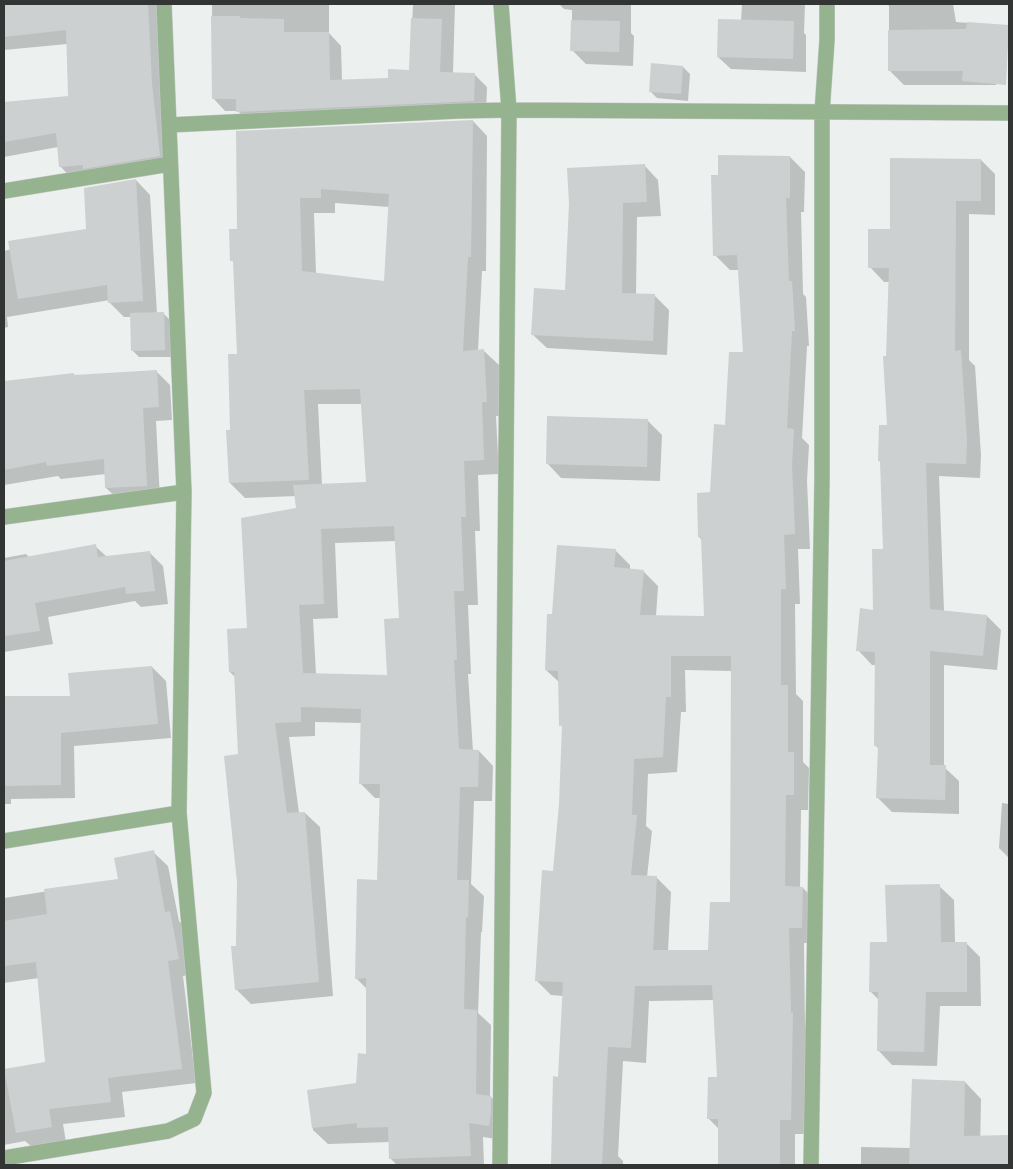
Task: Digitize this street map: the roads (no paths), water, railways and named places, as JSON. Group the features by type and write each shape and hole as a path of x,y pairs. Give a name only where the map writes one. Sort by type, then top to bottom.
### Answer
{"street":[{"path":"4,1158 168,1131 194,1119 204,1093 179,813 184,492 164,4"},
{"path":"500,1165 509,110 501,4"},
{"path":"811,1165 822,480 822,113 827,40 827,4"},
{"path":"169,125 509,110 1009,113"},
{"path":"4,191 170,164"},
{"path":"4,516 184,492"},
{"path":"4,841 179,813"}]}
